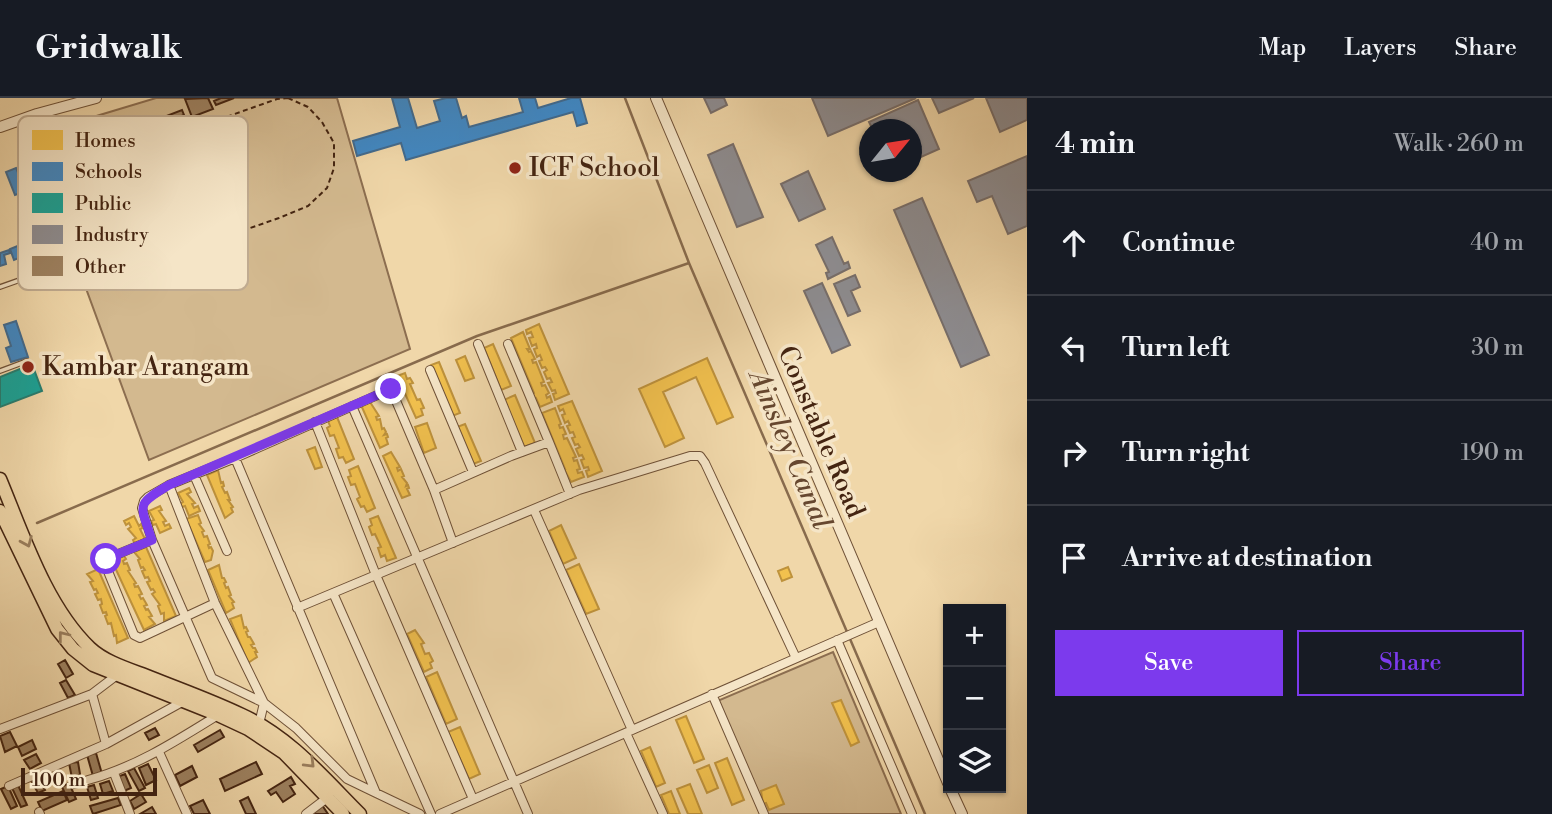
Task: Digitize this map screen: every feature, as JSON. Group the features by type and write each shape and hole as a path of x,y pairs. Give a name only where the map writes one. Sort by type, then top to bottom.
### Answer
{"main road":[{"path":"0,479 39,570 71,627 92,650 120,665 259,724 306,758 360,814"},
{"path":"0,511 57,629 74,649 93,665 248,729 284,753 343,814"}],"street":[{"path":"31,116 96,98"},
{"name":"Constable Road","path":"656,98 943,771"},
{"path":"0,127 18,120"},
{"path":"478,344 522,452"},
{"path":"508,344 570,494"},
{"path":"430,370 473,472"},
{"path":"420,814 347,779 296,728 264,703 212,678 152,540 142,508 144,501 169,485 391,389 453,542"},
{"path":"352,406 528,814"},
{"path":"315,422 376,575 473,799"},
{"path":"434,490 549,442"},
{"path":"297,608 570,494 650,467 690,456 700,456 728,510 796,658"},
{"path":"235,458 376,793"},
{"path":"194,475 227,551"},
{"path":"169,485 215,603 264,703 259,724"},
{"path":"534,510 663,814"},
{"path":"152,540 106,559 104,564 134,635 140,638 215,603"},
{"path":"333,593 431,814"},
{"path":"440,814 879,622"},
{"path":"845,637 912,814"},
{"path":"0,729 92,694 117,675"},
{"path":"92,694 106,744"},
{"path":"712,694 764,814"},
{"path":"9,786 106,744 182,702"},
{"path":"88,780 114,773 159,752 218,715"},
{"path":"159,752 187,814"},
{"path":"114,773 130,814"},
{"path":"952,793 962,814"},
{"path":"306,814 327,798"}],"lane":[{"path":"0,287 18,281"},
{"path":"0,371 27,361"}],"path":[{"path":"230,116 277,99 288,98 308,107 322,122 334,143 334,168 327,188 308,206 248,229"}],"shaded area":[{"path":"156,98 337,98 410,349 149,460 87,290 248,290 248,116 96,116"},
{"path":"833,652 901,814 762,814 715,702"}],"building: Homes":[{"path":"539,324 569,394 555,400 555,390 552,391 548,383 552,382 550,378 547,379 545,367 542,368 540,355 537,357 534,349 537,348 536,344 532,346 529,338 533,337 531,332 527,334 526,330"},
{"path":"523,332 530,349 527,349 531,351 535,359 532,360 533,363 536,362 544,382 541,383 542,386 545,385 549,393 547,398 550,396 552,402 540,407 536,398 534,399 534,393 511,338"},
{"path":"493,344 511,386 501,390 484,348"},
{"path":"465,356 474,378 465,381 456,360"},
{"path":"707,358 733,417 717,424 696,377 663,392 684,438 665,447 639,389"},
{"path":"439,362 460,413 452,416 431,365"},
{"path":"405,373 407,379 410,378 413,383 410,384 417,400 420,399 424,408 421,409 423,415 416,418 397,376"},
{"path":"515,395 535,443 524,447 504,400"},
{"path":"572,401 602,471 588,477 588,467 584,468 581,460 584,459 576,449 580,447 575,445 573,432 570,433 567,426 570,425 568,421 565,423 563,409 560,411 558,406"},
{"path":"370,402 379,416 376,417 377,420 380,419 382,429 386,432 384,435 387,434 388,437 388,444 380,448 361,405"},
{"path":"555,408 560,428 563,427 566,434 563,435 564,439 567,438 576,457 573,458 574,461 577,460 580,469 577,470 578,473 582,472 584,477 571,482 542,413"},
{"path":"337,417 354,459 346,463 343,457 339,458 336,449 339,448 334,435 330,436 327,428 330,426 328,421"},
{"path":"427,423 436,448 424,453 415,427"},
{"path":"465,424 481,461 473,464 457,427"},
{"path":"315,447 322,467 315,469 307,450"},
{"path":"391,452 400,467 397,468 398,471 401,469 404,476 402,477 409,488 407,489 410,495 402,498 383,456"},
{"path":"358,466 375,508 367,512 364,506 361,507 355,484 351,485 348,477 351,476 349,470"},
{"path":"218,470 224,486 222,487 233,507 233,512 225,518 207,475"},
{"path":"189,488 191,492 187,494 195,503 192,504 194,508 198,506 200,511 189,516 185,506 180,504 183,502 178,493"},
{"path":"160,506 162,510 159,511 166,521 163,522 165,526 169,524 171,528 160,533 156,524 153,525 151,521 154,520 149,511"},
{"path":"198,515 204,537 207,536 209,548 213,551 211,560 205,562 186,519"},
{"path":"134,516 143,528 140,529 145,539 135,544 133,540 136,538 128,529 131,527 124,521"},
{"path":"378,516 396,558 387,561 385,555 381,557 378,548 381,547 369,527 372,525 370,519"},
{"path":"561,525 576,558 563,564 549,531"},
{"path":"146,547 176,616 164,621 164,613 161,614 160,605 152,594 155,592 151,590 147,582 150,581 148,577 145,578 142,571 145,570 141,568 140,559 134,552"},
{"path":"124,556 124,564 127,563 130,570 128,571 136,583 135,587 138,586 142,594 139,595 147,605 144,606 155,624 144,630 112,561"},
{"path":"579,564 599,609 586,614 566,570"},
{"path":"219,565 231,595 229,596 234,602 234,608 226,613 208,570"},
{"path":"788,567 792,577 782,581 778,571"},
{"path":"98,569 128,638 117,643 111,623 108,624 106,612 103,613 100,605 101,599 98,600 95,594 98,593 90,582 93,581 87,574"},
{"path":"241,615 248,637 254,644 251,645 257,652 257,657 248,663 230,619"},
{"path":"415,630 424,643 421,644 425,654 429,653 433,661 430,663 432,668 424,672 407,634"},
{"path":"437,672 457,719 446,724 426,677"},
{"path":"841,700 859,742 851,746 832,703"},
{"path":"686,716 704,759 694,763 676,720"},
{"path":"460,727 480,774 469,779 448,732"},
{"path":"650,747 665,783 656,787 641,751"},
{"path":"727,758 744,800 732,805 715,763"},
{"path":"709,765 718,788 707,793 697,770"},
{"path":"690,784 702,814 688,814 677,789"},
{"path":"776,785 784,804 769,810 766,803 763,804 761,791"},
{"path":"671,791 680,814 669,814 661,795"}],"building: Schools":[{"path":"392,98 408,98 417,128 440,121 434,101 446,98 456,98 462,118 466,116 469,127 523,112 519,98 535,98 538,108 580,98 587,123 577,126 573,112 406,160 401,143 357,156 353,141 400,127"},
{"path":"16,168 18,194 15,195 6,172"},
{"path":"18,246 18,258 14,260 10,249"},
{"path":"9,250 10,253 4,255 6,264 0,266 0,253"},
{"path":"16,321 28,357 11,362 6,348 11,346 4,325"}],"building: Public":[{"path":"32,364 42,391 0,407 0,377"}],"building: Industry":[{"path":"704,98 724,98 727,105 711,113"},
{"path":"812,98 916,98 867,119 859,119 859,123 828,136"},
{"path":"932,98 974,98 939,113"},
{"path":"986,98 1027,98 1027,120 1000,132"},
{"path":"918,100 939,149 922,157 922,119 876,119"},
{"path":"733,144 763,217 737,227 708,155"},
{"path":"1027,156 1027,226 1008,234 992,196 977,202 968,181"},
{"path":"808,171 825,209 799,221 781,184"},
{"path":"922,198 989,355 961,367 894,210"},
{"path":"832,237 844,264 848,262 850,268 828,279 826,273 829,272 816,245"},
{"path":"855,275 860,287 851,291 860,311 848,316 834,284"},
{"path":"822,283 850,345 832,353 804,291"}],"building: Other":[{"path":"208,98 213,109 192,116 185,99"},
{"path":"234,98 216,105 214,101"},
{"path":"182,110 184,115 181,116 166,116"},
{"path":"65,660 73,674 66,678 58,664"},
{"path":"66,680 75,695 68,698 60,683"},
{"path":"155,728 159,735 149,740 145,733"},
{"path":"220,730 224,737 198,752 194,745"},
{"path":"10,732 17,746 5,752 0,736"},
{"path":"32,740 36,749 22,756 18,747"},
{"path":"96,753 102,774 93,776 87,755"},
{"path":"36,754 41,763 30,769 24,760"},
{"path":"78,762 82,786 74,788 69,763"},
{"path":"256,762 262,774 225,791 220,779"},
{"path":"148,764 156,780 146,785 139,768"},
{"path":"192,766 197,777 180,786 175,775"},
{"path":"134,768 145,788 139,791 128,771"},
{"path":"125,774 131,788 124,791 117,777"},
{"path":"38,777 45,790 38,793 31,780"},
{"path":"291,777 295,784 290,786 295,794 283,802 276,792 271,795 268,791"},
{"path":"109,781 113,791 103,794 100,784"},
{"path":"69,783 76,799 69,802 62,787"},
{"path":"18,785 27,805 21,807 12,788"},
{"path":"94,785 98,798 91,800 87,787"},
{"path":"8,786 17,806 11,809 1,789"},
{"path":"63,791 67,800 42,811 38,802"},
{"path":"141,794 146,802 134,809 130,801"},
{"path":"248,797 256,814 246,814 240,801"},
{"path":"118,798 121,805 93,814 90,806"},
{"path":"203,800 210,814 194,814 190,806"},
{"path":"322,805 328,814 310,814"},
{"path":"152,807 156,814 140,814"}],"waterway":[{"name":"Ainsley Canal","path":"625,98 689,263 925,814"},
{"path":"37,523 477,336 689,263"}],"place":[{"name":"ICF School","path":"515,168"},
{"name":"Kambar Arangam","path":"28,367"}],"route":[{"path":"106,559 152,540 142,508 148,497 169,485 391,389"}]}
